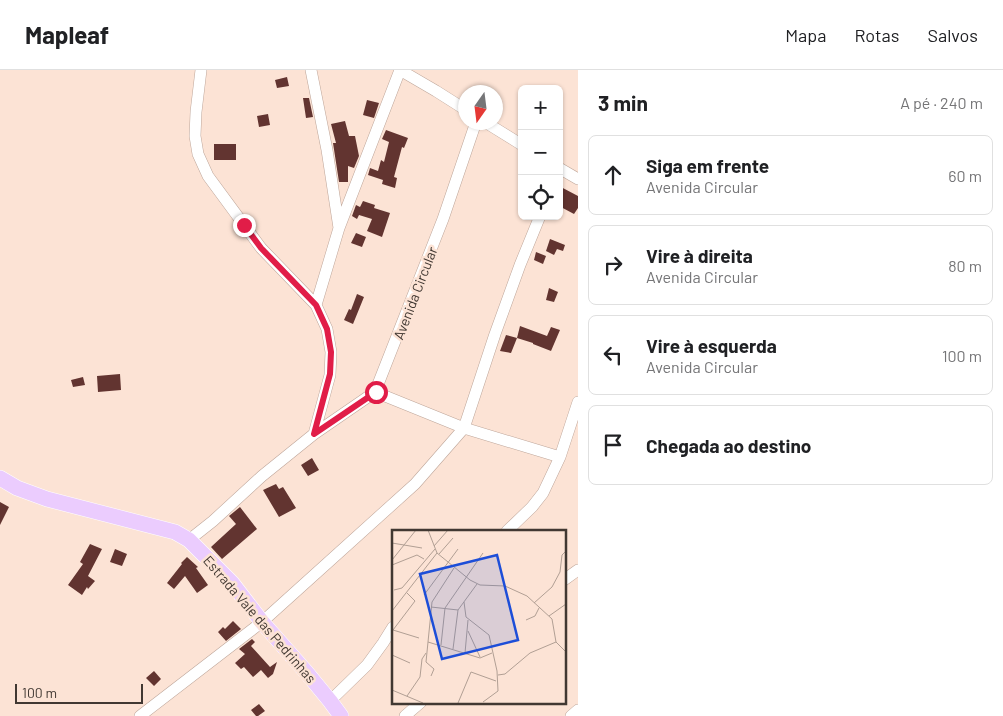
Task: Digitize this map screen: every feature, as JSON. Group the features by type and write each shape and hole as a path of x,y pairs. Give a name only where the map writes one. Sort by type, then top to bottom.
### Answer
{"main road":[{"name":"Estrada Vale das Pedrinhas","path":"0,478 16,488 48,500 175,532 189,540 232,583 262,622 341,716"}],"street":[{"path":"200,70 195,136 198,154 208,176 261,248 316,305 327,329 331,352 330,374 314,434"},
{"path":"311,70 327,150 339,228"},
{"path":"316,305 339,228 400,70 458,105"},
{"name":"Avenida Circular","path":"376,392 443,219 473,130"},
{"path":"498,130 518,143"},
{"path":"563,170 578,179"},
{"path":"140,716 262,622 415,484 464,428 495,334 538,220"},
{"path":"189,540 213,521 262,476 314,434 376,392 464,428 560,457"},
{"path":"507,530 532,508 543,493 560,457 578,402"},
{"path":"566,579 578,570"},
{"path":"330,701 367,665 392,629"},
{"path":"405,716 419,704"},
{"path":"571,716 578,710"}],"building":[{"path":"287,77 289,86 277,88 275,80"},
{"path":"303,98 309,98 313,117 306,118"},
{"path":"367,100 379,103 374,118 363,115"},
{"path":"268,114 270,125 259,127 257,116"},
{"path":"345,121 349,136 355,136 359,156 354,168 348,166 348,182 339,182 333,143 336,143 331,124"},
{"path":"386,130 408,138 404,148 402,147 394,177 397,178 395,188 382,184 383,180 368,175 370,168 378,171 381,160 384,162 389,142 382,139"},
{"path":"214,144 236,144 236,160 214,160"},
{"path":"563,188 578,196 578,208 574,214 563,208"},
{"path":"363,201 375,205 374,208 390,213 382,237 367,231 372,219 359,215 357,219 352,216 356,205 360,207"},
{"path":"356,233 366,237 362,247 351,243"},
{"path":"550,239 565,245 563,251 557,249 554,255 546,251"},
{"path":"536,252 546,256 543,264 534,260"},
{"path":"549,288 558,292 554,302 546,300"},
{"path":"357,294 364,297 353,324 344,320 349,309 351,310"},
{"path":"520,326 547,336 551,327 560,330 551,351 517,338"},
{"path":"506,335 517,338 511,353 500,351"},
{"path":"120,374 121,390 98,392 97,376"},
{"path":"83,377 85,385 73,387 71,380"},
{"path":"312,458 319,470 308,476 301,465"},
{"path":"276,484 279,489 283,487 296,508 279,517 263,490"},
{"path":"0,502 9,507 0,525"},
{"path":"240,507 257,529 222,559 211,547 236,524 229,516"},
{"path":"90,544 102,549 88,576 95,581 88,589 87,587 82,595 68,585 83,564 80,562"},
{"path":"115,549 127,554 122,566 110,562"},
{"path":"187,557 198,567 196,568 208,585 197,593 185,576 174,589 167,583"},
{"path":"233,621 241,629 226,641 218,632 223,627 225,629"},
{"path":"252,639 255,642 251,646 270,667 277,662 273,674 268,678 261,670 253,677 244,667 241,669 235,663 245,654 239,649"},
{"path":"154,671 161,679 154,686 146,678"},
{"path":"259,704 265,711 256,716 251,710"}],"route":[{"path":"244,225 261,248 316,305 327,329 331,352 330,374 314,434 376,392"}]}
